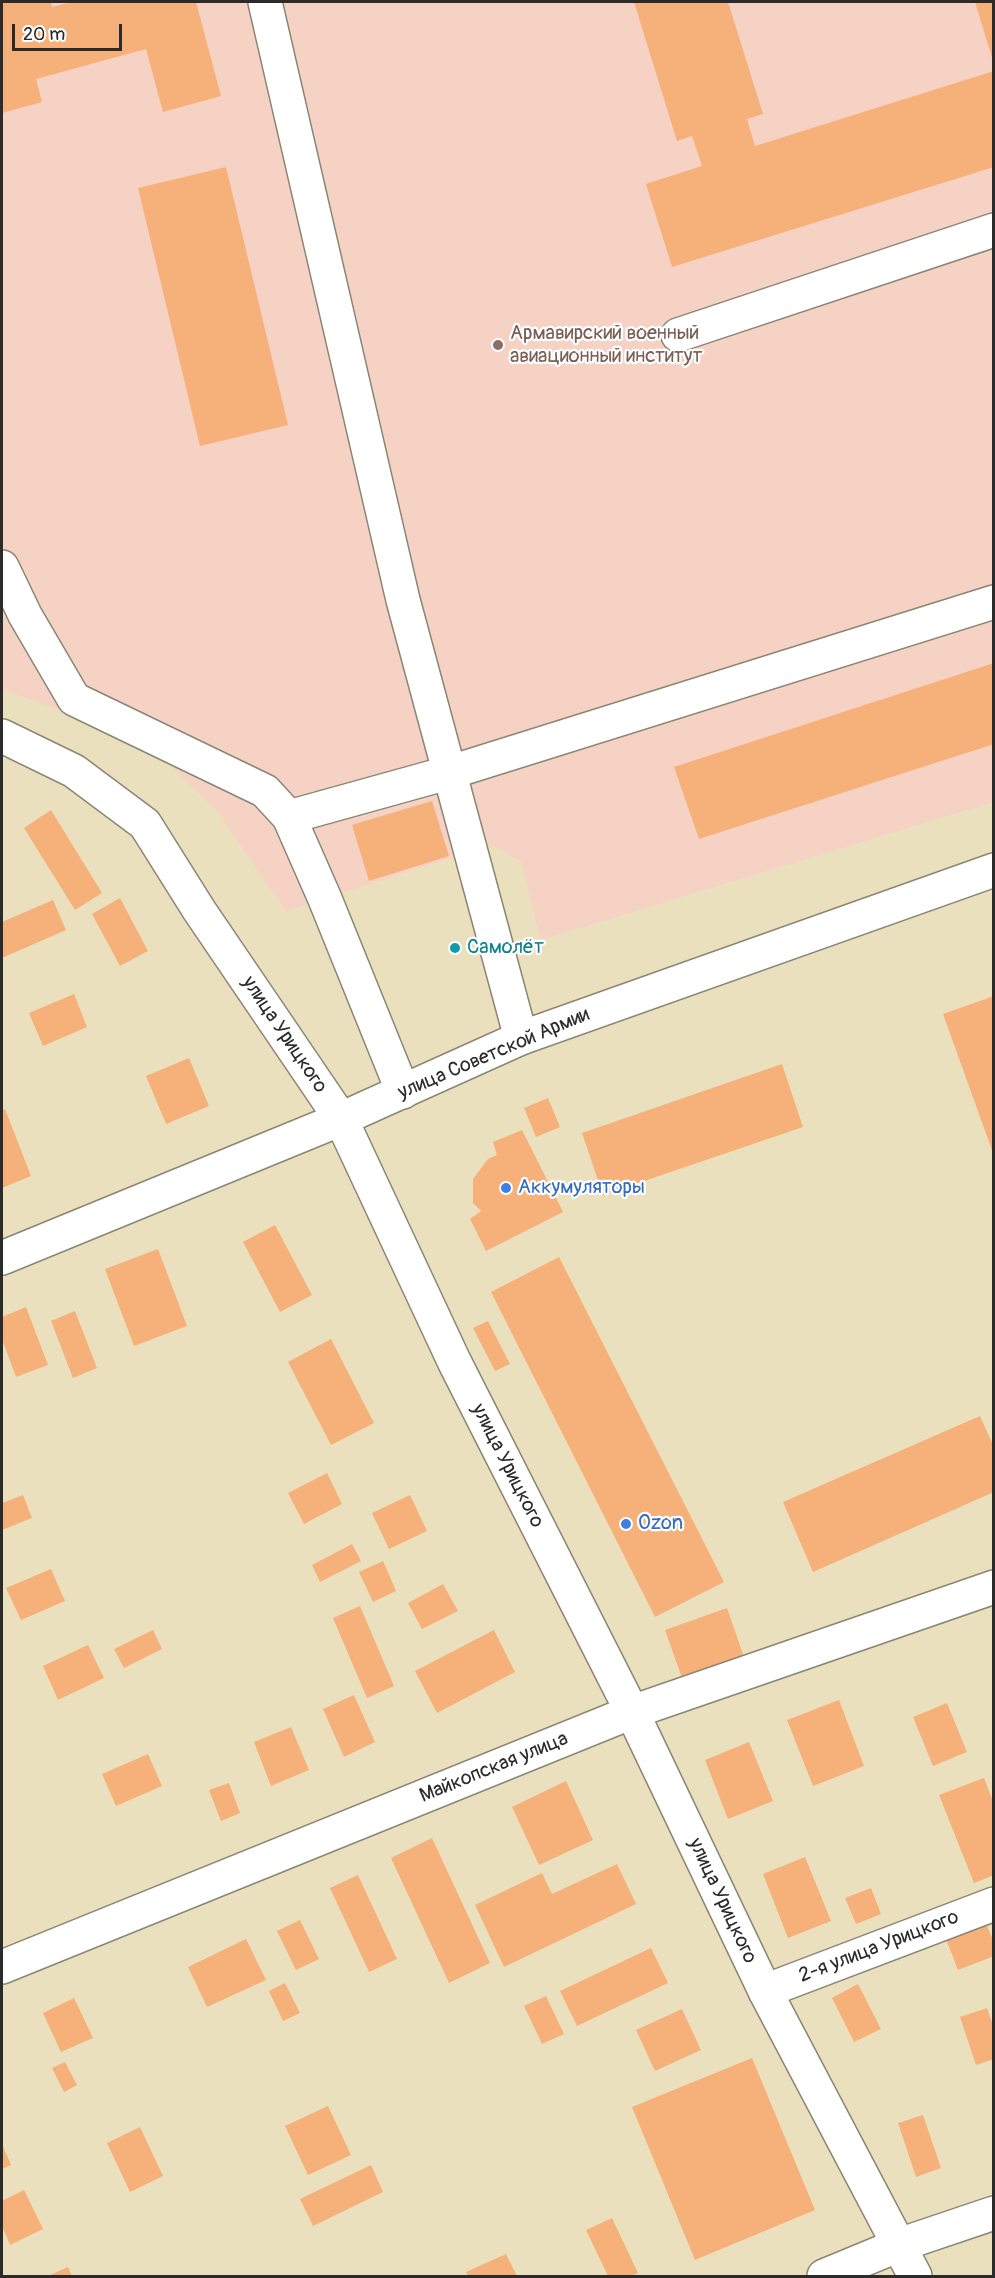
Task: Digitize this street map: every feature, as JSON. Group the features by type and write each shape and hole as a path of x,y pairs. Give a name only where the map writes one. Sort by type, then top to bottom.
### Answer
{"main road":[{"path":"265,2 403,600 521,1038"},
{"path":"678,335 993,230"},
{"path":"2,567 25,615 74,699 265,791 289,817 325,899 403,1092"},
{"path":"289,817 451,772 993,602"},
{"name":"улица Урицкого","path":"2,736 74,771 145,824 199,910 341,1119 454,1361 632,1712 765,1990 915,2277"},
{"name":"улица Советской Армии","path":"2,1258 341,1119 521,1038 993,870"},
{"name":"Майкопская улица","path":"2,1967 632,1712 993,1587"},
{"name":"2-я улица Урицкого","path":"765,1990 993,1904"},
{"path":"824,2277 899,2245 993,2213"}],"shaded area":[{"name":"Армавирский военный авиационный институт","path":"2,2 993,2 993,802 541,940 521,861 491,845 286,911 216,810 168,763 89,721 2,689"}],"building":[{"path":"2,2 51,2 52,7 72,2 196,2 221,96 163,112 146,49 36,79 42,102 2,113"},
{"path":"634,2 728,2 763,114 747,119 755,146 994,71 994,167 672,267 646,184 702,166 692,136 677,141"},
{"path":"975,2 994,2 994,61 993,61"},
{"path":"226,167 288,425 200,446 138,188"},
{"path":"994,663 994,744 699,839 674,767"},
{"path":"432,801 449,856 369,881 352,825"},
{"path":"51,810 102,893 75,910 24,828"},
{"path":"120,898 148,951 120,966 92,914"},
{"path":"53,900 66,930 2,958 2,922"},
{"path":"74,994 87,1027 43,1046 29,1013"},
{"path":"994,996 994,1153 993,1153 943,1014"},
{"path":"189,1058 209,1106 166,1124 146,1076"},
{"path":"782,1064 803,1127 603,1195 582,1133"},
{"path":"548,1098 560,1127 536,1137 524,1108"},
{"path":"5,1109 31,1176 2,1188 2,1110"},
{"path":"522,1130 563,1212 486,1251 470,1219 481,1211 473,1203 473,1179 488,1159 497,1155 493,1142"},
{"path":"275,1225 312,1295 280,1312 243,1242"},
{"path":"158,1249 187,1326 134,1346 105,1269"},
{"path":"559,1257 724,1582 655,1617 491,1292"},
{"path":"26,1307 48,1365 16,1377 2,1339 2,1317"},
{"path":"75,1311 97,1368 73,1378 51,1321"},
{"path":"488,1321 510,1364 495,1371 473,1328"},
{"path":"331,1339 374,1423 331,1445 288,1362"},
{"path":"980,1416 994,1447 994,1492 813,1572 783,1502"},
{"path":"327,1473 342,1504 304,1524 288,1493"},
{"path":"23,1495 32,1518 2,1530 2,1503"},
{"path":"410,1495 427,1531 389,1549 372,1513"},
{"path":"352,1544 361,1561 320,1582 312,1565"},
{"path":"383,1561 396,1591 373,1602 359,1572"},
{"path":"51,1569 65,1601 21,1620 6,1588"},
{"path":"443,1584 458,1611 422,1629 408,1603"},
{"path":"360,1606 394,1686 367,1698 333,1618"},
{"path":"727,1608 744,1657 682,1678 665,1630"},
{"path":"153,1630 162,1649 124,1668 114,1649"},
{"path":"494,1630 515,1672 437,1713 415,1671"},
{"path":"88,1645 104,1678 58,1700 43,1666"},
{"path":"354,1695 375,1742 344,1757 323,1709"},
{"path":"839,1700 864,1766 813,1786 787,1720"},
{"path":"947,1703 967,1752 933,1766 913,1717"},
{"path":"291,1727 309,1770 271,1786 254,1742"},
{"path":"749,1742 773,1801 728,1819 705,1760"},
{"path":"148,1754 162,1786 116,1806 102,1774"},
{"path":"984,1778 994,1804 994,1875 974,1883 939,1795"},
{"path":"566,1781 593,1840 539,1865 512,1807"},
{"path":"229,1783 240,1813 221,1821 209,1790"},
{"path":"432,1838 490,1963 449,1983 391,1858"},
{"path":"805,1857 831,1921 788,1938 763,1874"},
{"path":"617,1864 636,1904 504,1967 475,1905 542,1873 552,1894"},
{"path":"358,1875 397,1959 369,1972 330,1888"},
{"path":"871,1888 881,1914 856,1924 845,1898"},
{"path":"300,1920 319,1959 296,1970 277,1931"},
{"path":"986,1923 994,1943 994,1956 958,1970 946,1939"},
{"path":"246,1939 266,1980 207,2007 188,1967"},
{"path":"651,1948 668,1983 577,2026 560,1991"},
{"path":"285,1983 300,2013 283,2021 269,1991"},
{"path":"858,1984 881,2029 854,2042 832,1998"},
{"path":"546,1996 564,2034 542,2044 524,2006"},
{"path":"74,1998 93,2038 61,2052 43,2013"},
{"path":"987,2008 994,2028 994,2059 976,2065 960,2017"},
{"path":"682,2009 701,2050 655,2071 636,2030"},
{"path":"752,2058 815,2210 695,2260 632,2107"},
{"path":"65,2062 77,2085 64,2092 52,2068"},
{"path":"328,2106 351,2155 308,2175 285,2126"},
{"path":"923,2115 941,2168 916,2177 898,2123"},
{"path":"140,2127 163,2176 130,2192 107,2143"},
{"path":"2,2144 11,2165 2,2169"},
{"path":"371,2165 383,2192 313,2226 300,2199"},
{"path":"24,2190 43,2229 10,2245 2,2226 2,2201"},
{"path":"612,2218 638,2273 631,2276 608,2276 586,2230"},
{"path":"506,2254 517,2276 468,2276 466,2272"},
{"path":"68,2267 72,2276 48,2276"}],"place":[{"name":"Армавирский военный авиационный институт","path":"498,345"},
{"name":"Самолёт","path":"455,948"},
{"name":"Аккумуляторы","path":"506,1188"},
{"name":"Ozon","path":"626,1524"}]}
